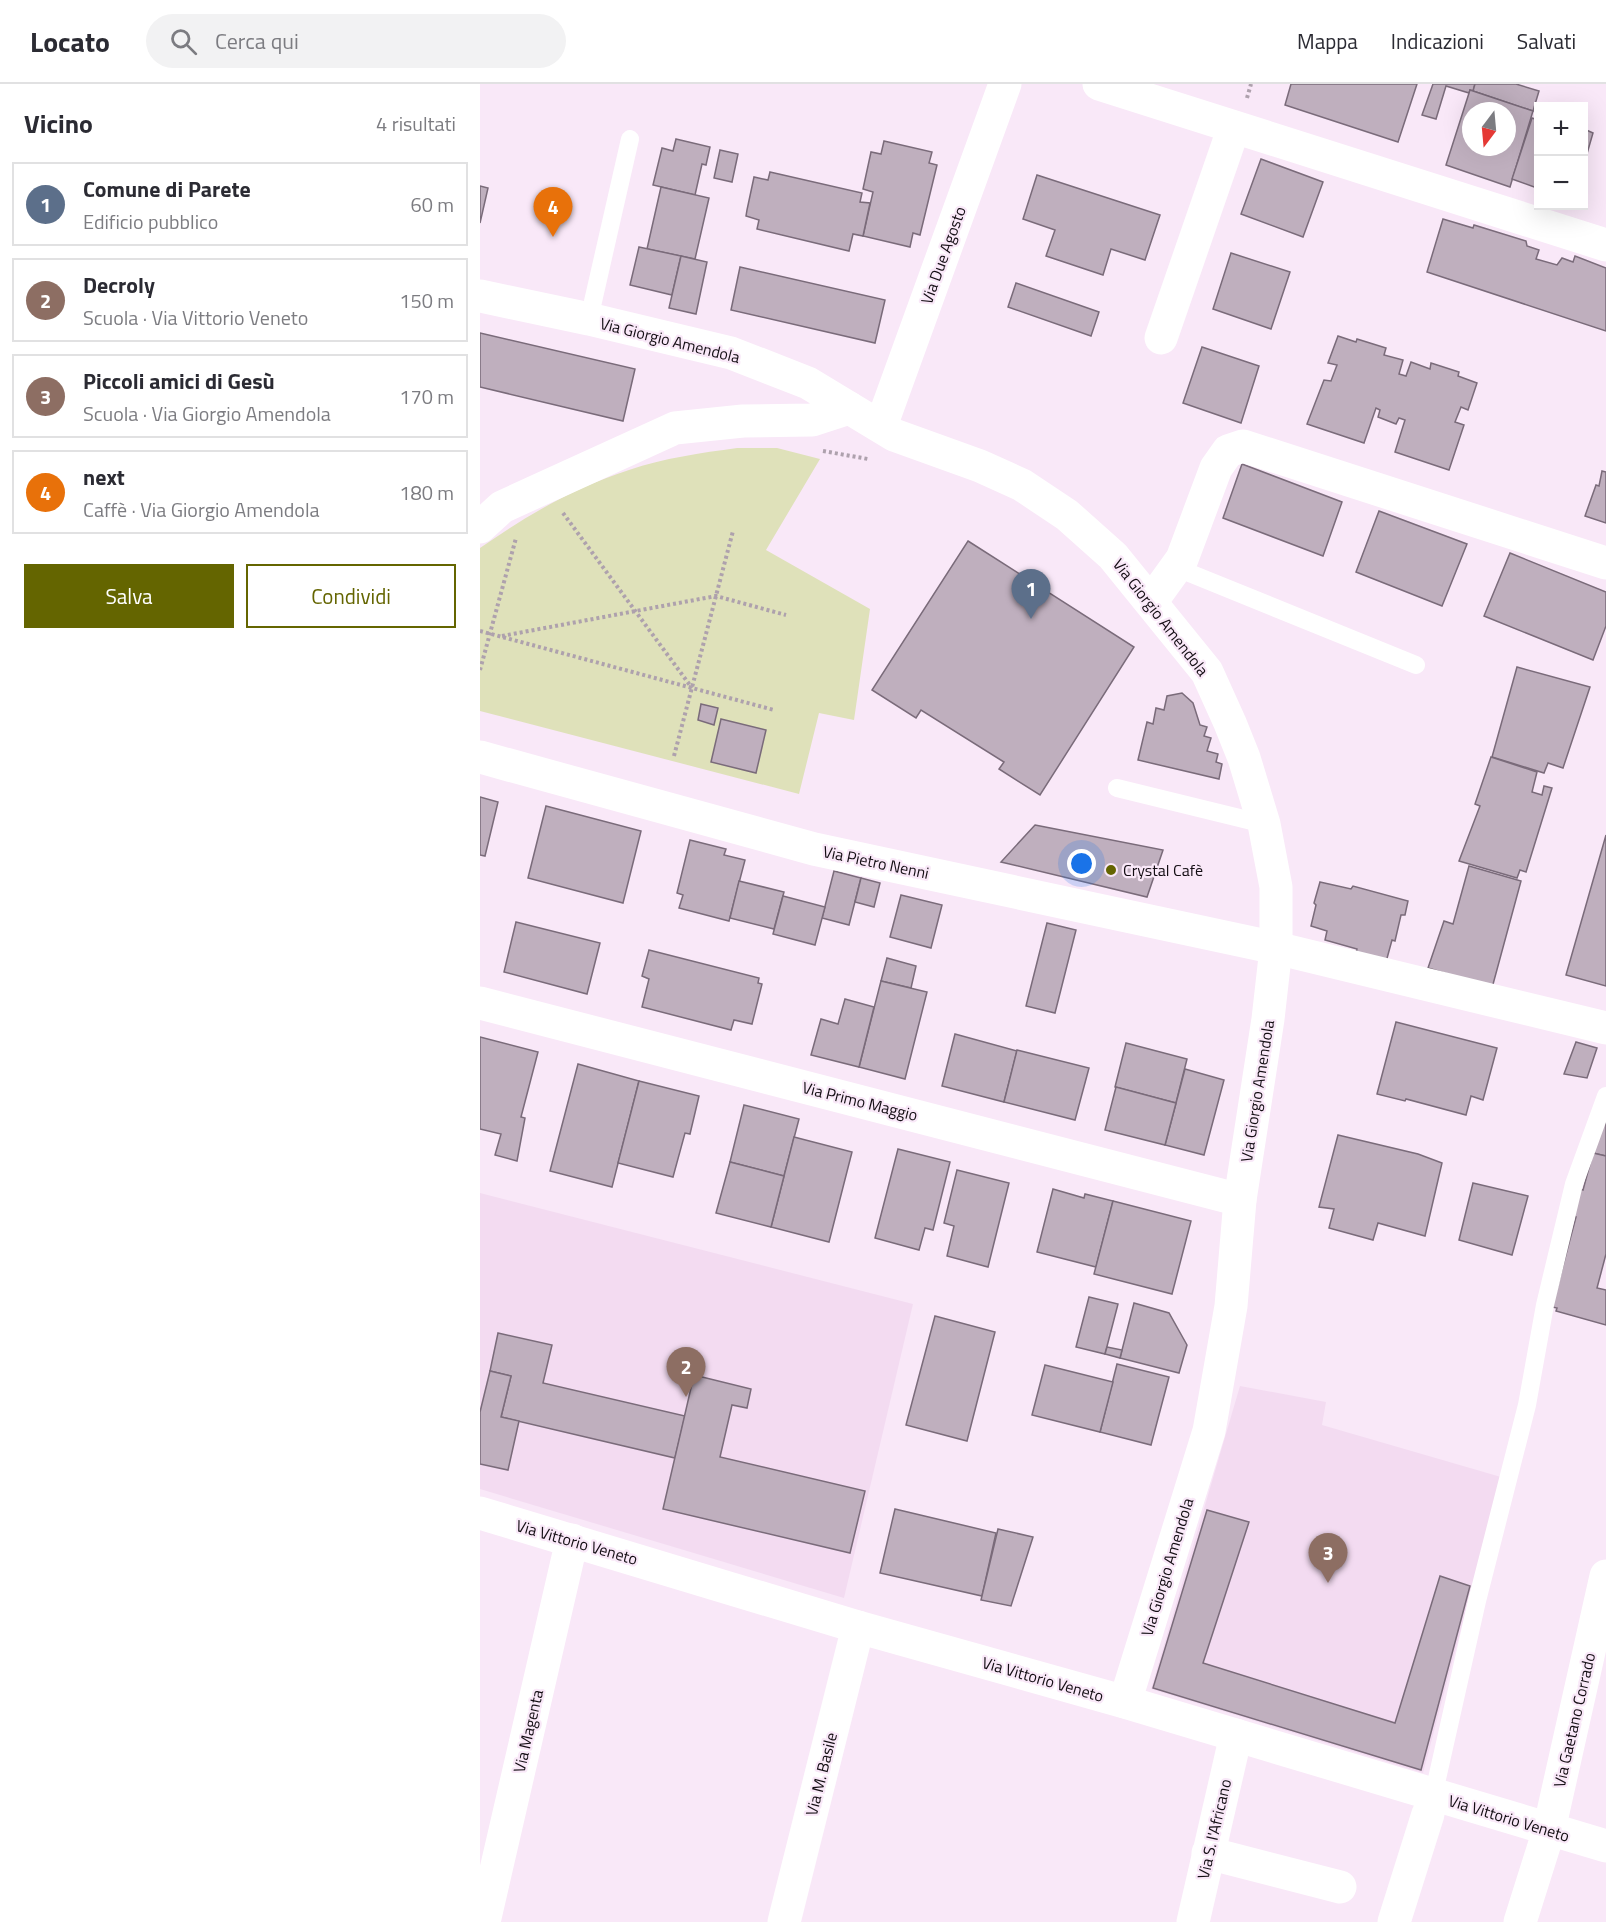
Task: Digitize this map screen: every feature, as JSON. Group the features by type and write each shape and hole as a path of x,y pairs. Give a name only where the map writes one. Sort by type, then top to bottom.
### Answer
{"street":[{"name":"Via Due Agosto","path":"881,426 1005,84"},
{"path":"1099,84 1606,245"},
{"path":"1161,338 1234,127"},
{"name":"Via Giorgio Amendola","path":"480,296 590,319 731,353 808,383 894,435 980,466 1022,485 1067,515 1113,556 1207,672 1244,758 1264,824 1276,887 1276,948 1268,1019 1240,1200 1231,1306 1209,1431 1125,1702"},
{"path":"480,527 502,507 675,428 743,421 812,420 849,408"},
{"path":"1151,603 1177,567 1216,468 1228,451 1243,446 1606,563"},
{"name":"Via Pietro Nenni","path":"480,757 814,849 1276,948 1606,1028"},
{"name":"Via Primo Maggio","path":"480,1003 1240,1200"},
{"name":"Via Vittorio Veneto","path":"480,1514 858,1627 1236,1735 1433,1802 1606,1846"},
{"name":"Via Magenta","path":"484,1922 572,1540"},
{"name":"Via Gaetano Corrado","path":"1520,1922 1549,1830 1606,1576"},
{"name":"Via M. Basile","path":"784,1922 858,1627"},
{"name":"Via S. l'Africano","path":"1193,1922 1236,1735"},
{"path":"1394,1922 1433,1802"},
{"path":"1208,1853 1340,1887"}],"lane":[{"path":"590,319 630,139"},
{"path":"1177,567 1416,665"},
{"path":"1117,788 1264,824"},
{"path":"1433,1802 1476,1601 1527,1405 1545,1305 1574,1184 1606,1095"}],"path":[{"path":"822,451 877,461"},
{"path":"559,507 637,610 692,688"},
{"path":"675,756 733,531"},
{"path":"480,670 516,537"},
{"path":"500,637 716,596 786,615"},
{"path":"480,631 774,710"}],"shaded area":[{"path":"480,1193 913,1304 844,1598 480,1489"},
{"path":"1240,1386 1326,1402 1322,1425 1501,1477 1423,1773 1151,1689"}],"green space":[{"path":"737,448 777,448 820,459 766,550 870,609 854,720 819,713 799,794 480,711 480,548 552,503 609,477 669,459"}],"building":[{"path":"1291,84 1417,84 1398,142 1285,105"},
{"path":"1433,84 1475,84 1473,91 1470,90 1469,93 1446,86 1436,119 1422,115"},
{"path":"1475,84 1516,84 1539,91 1533,111 1516,105 1516,102 1506,102 1473,91"},
{"path":"1470,90 1506,102 1466,102"},
{"path":"1516,105 1533,111 1510,187 1446,165 1462,115 1462,156 1516,156"},
{"path":"1532,118 1534,119 1534,187 1512,179"},
{"path":"1588,131 1593,133 1588,150"},
{"path":"676,139 710,147 706,165 702,164 695,195 653,185 662,148 673,151"},
{"path":"884,141 932,152 929,163 937,165 920,235 913,233 910,247 863,236 873,192 863,189 871,152 881,154"},
{"path":"720,150 738,154 732,182 714,178"},
{"path":"1261,159 1323,182 1303,237 1241,214"},
{"path":"770,172 862,193 860,202 870,203 863,236 853,234 849,251 757,229 759,220 746,216 754,177 768,180"},
{"path":"1037,175 1160,215 1145,260 1111,249 1103,275 1046,256 1055,230 1023,219"},
{"path":"480,186 488,188 480,223"},
{"path":"661,187 709,198 695,259 647,249"},
{"path":"1443,219 1473,228 1474,225 1526,241 1527,246 1539,250 1536,259 1557,265 1562,258 1573,262 1575,256 1606,268 1606,331 1427,272"},
{"path":"639,247 681,256 672,295 630,285"},
{"path":"1231,253 1290,272 1271,329 1213,309"},
{"path":"681,256 707,262 696,314 669,308"},
{"path":"740,267 885,300 875,343 731,310"},
{"path":"1016,283 1099,312 1091,336 1008,307"},
{"path":"480,333 635,369 623,421 480,387"},
{"path":"1338,336 1386,348 1384,355 1403,360 1399,374 1406,376 1411,362 1430,369 1431,363 1459,372 1458,376 1477,383 1468,410 1461,407 1455,422 1464,425 1449,470 1395,452 1405,420 1399,418 1396,424 1378,417 1380,410 1376,408 1364,443 1307,424 1324,380 1331,381 1337,365 1328,363"},
{"path":"1202,347 1259,366 1241,423 1183,403"},
{"path":"1242,464 1342,502 1323,556 1223,518"},
{"path":"1602,471 1606,472 1606,523 1585,516 1596,485 1599,486"},
{"path":"1379,511 1467,544 1442,606 1356,572"},
{"path":"968,541 1134,647 1040,795 999,769 1004,762 921,710 916,718 872,690"},
{"path":"1510,553 1606,592 1606,626 1593,660 1484,616"},
{"path":"1517,667 1590,687 1563,768 1548,763 1544,773 1492,757"},
{"path":"1182,693 1193,703 1200,725 1207,727 1204,736 1211,738 1207,751 1218,754 1216,762 1222,764 1219,779 1138,760 1147,722 1153,724 1156,708 1164,710 1167,696"},
{"path":"701,704 718,708 714,725 698,720"},
{"path":"721,719 766,730 756,773 711,762"},
{"path":"1491,757 1537,772 1532,792 1542,795 1544,786 1552,788 1526,872 1520,870 1517,878 1459,861 1480,806 1475,804"},
{"path":"480,797 498,802 485,856 480,855"},
{"path":"546,806 641,831 623,903 528,878"},
{"path":"1035,825 1163,850 1147,897 1001,862"},
{"path":"1606,835 1606,986 1566,975"},
{"path":"690,840 726,849 724,855 745,860 729,921 679,908 683,895 677,893"},
{"path":"1469,866 1521,881 1492,988 1428,968 1444,921 1453,924"},
{"path":"834,871 861,878 849,925 822,918"},
{"path":"861,878 880,883 874,907 855,902"},
{"path":"739,881 784,892 774,929 730,918"},
{"path":"1320,882 1351,889 1353,886 1408,901 1405,915 1401,915 1395,941 1392,940 1386,962 1356,953 1357,949 1325,940 1327,931 1311,926"},
{"path":"901,895 942,905 931,948 890,937"},
{"path":"783,896 825,907 815,945 773,934"},
{"path":"516,922 600,943 587,994 504,972"},
{"path":"1047,923 1076,930 1055,1013 1026,1006"},
{"path":"649,950 759,978 758,983 762,984 752,1024 734,1020 731,1030 642,1007 649,979 642,976"},
{"path":"887,958 916,966 911,988 881,981"},
{"path":"881,981 927,992 905,1079 859,1067"},
{"path":"845,999 874,1007 859,1067 811,1055 821,1019 838,1024"},
{"path":"1396,1022 1497,1048 1483,1100 1471,1096 1466,1115 1377,1094"},
{"path":"955,1034 1017,1051 1004,1102 942,1086"},
{"path":"480,1037 538,1052 521,1117 525,1118 517,1161 495,1155 501,1134 480,1129"},
{"path":"1576,1042 1597,1048 1587,1078 1564,1074"},
{"path":"1126,1043 1187,1059 1176,1103 1115,1087"},
{"path":"1017,1050 1089,1068 1075,1120 1004,1102"},
{"path":"578,1064 639,1081 612,1187 550,1171"},
{"path":"1185,1069 1224,1080 1204,1155 1165,1145"},
{"path":"639,1081 699,1096 690,1134 685,1133 673,1177 618,1163"},
{"path":"1116,1087 1176,1103 1165,1145 1105,1130"},
{"path":"744,1105 799,1119 784,1176 730,1162"},
{"path":"1606,1118 1606,1156 1593,1153"},
{"path":"1338,1135 1418,1154 1442,1163 1425,1236 1378,1223 1373,1240 1329,1228 1334,1209 1319,1207"},
{"path":"794,1137 852,1152 829,1242 771,1227"},
{"path":"898,1149 950,1162 933,1230 925,1228 919,1250 875,1238"},
{"path":"1593,1153 1606,1156 1606,1254 1597,1288 1606,1290 1606,1325 1556,1311 1557,1308 1552,1307 1576,1217 1574,1217 1580,1189 1583,1190"},
{"path":"730,1162 784,1176 771,1227 716,1213"},
{"path":"957,1170 1009,1183 988,1267 947,1256 954,1226 944,1223"},
{"path":"1473,1183 1528,1196 1512,1255 1459,1240"},
{"path":"1053,1189 1084,1198 1085,1194 1113,1201 1096,1267 1037,1252"},
{"path":"1113,1201 1191,1221 1172,1294 1094,1274"},
{"path":"1089,1297 1118,1304 1105,1354 1076,1347"},
{"path":"1134,1303 1169,1313 1187,1345 1179,1373 1120,1358"},
{"path":"935,1316 995,1332 967,1441 906,1425"},
{"path":"498,1333 552,1345 543,1383 685,1416 675,1458 501,1417 511,1376 490,1371"},
{"path":"1107,1347 1122,1350 1120,1358 1105,1354"},
{"path":"1117,1364 1169,1377 1151,1445 1100,1432"},
{"path":"1045,1365 1113,1382 1100,1432 1032,1415"},
{"path":"490,1371 511,1376 501,1417 519,1421 508,1470 480,1464 480,1412"},
{"path":"694,1375 751,1389 747,1408 732,1405 720,1457 865,1491 850,1553 663,1509"},
{"path":"895,1509 996,1533 982,1596 880,1573"},
{"path":"1207,1510 1249,1522 1203,1663 1395,1723 1440,1576 1470,1586 1421,1770 1153,1688"},
{"path":"998,1529 1033,1537 1011,1606 981,1600"}],"place":[{"name":"next","path":"553,237"},
{"name":"Comune di Parete","path":"1031,619"},
{"name":"Crystal Cafè","path":"1111,870"},
{"name":"Decroly","path":"686,1397"},
{"name":"Piccoli amici di Gesù","path":"1328,1583"}]}
